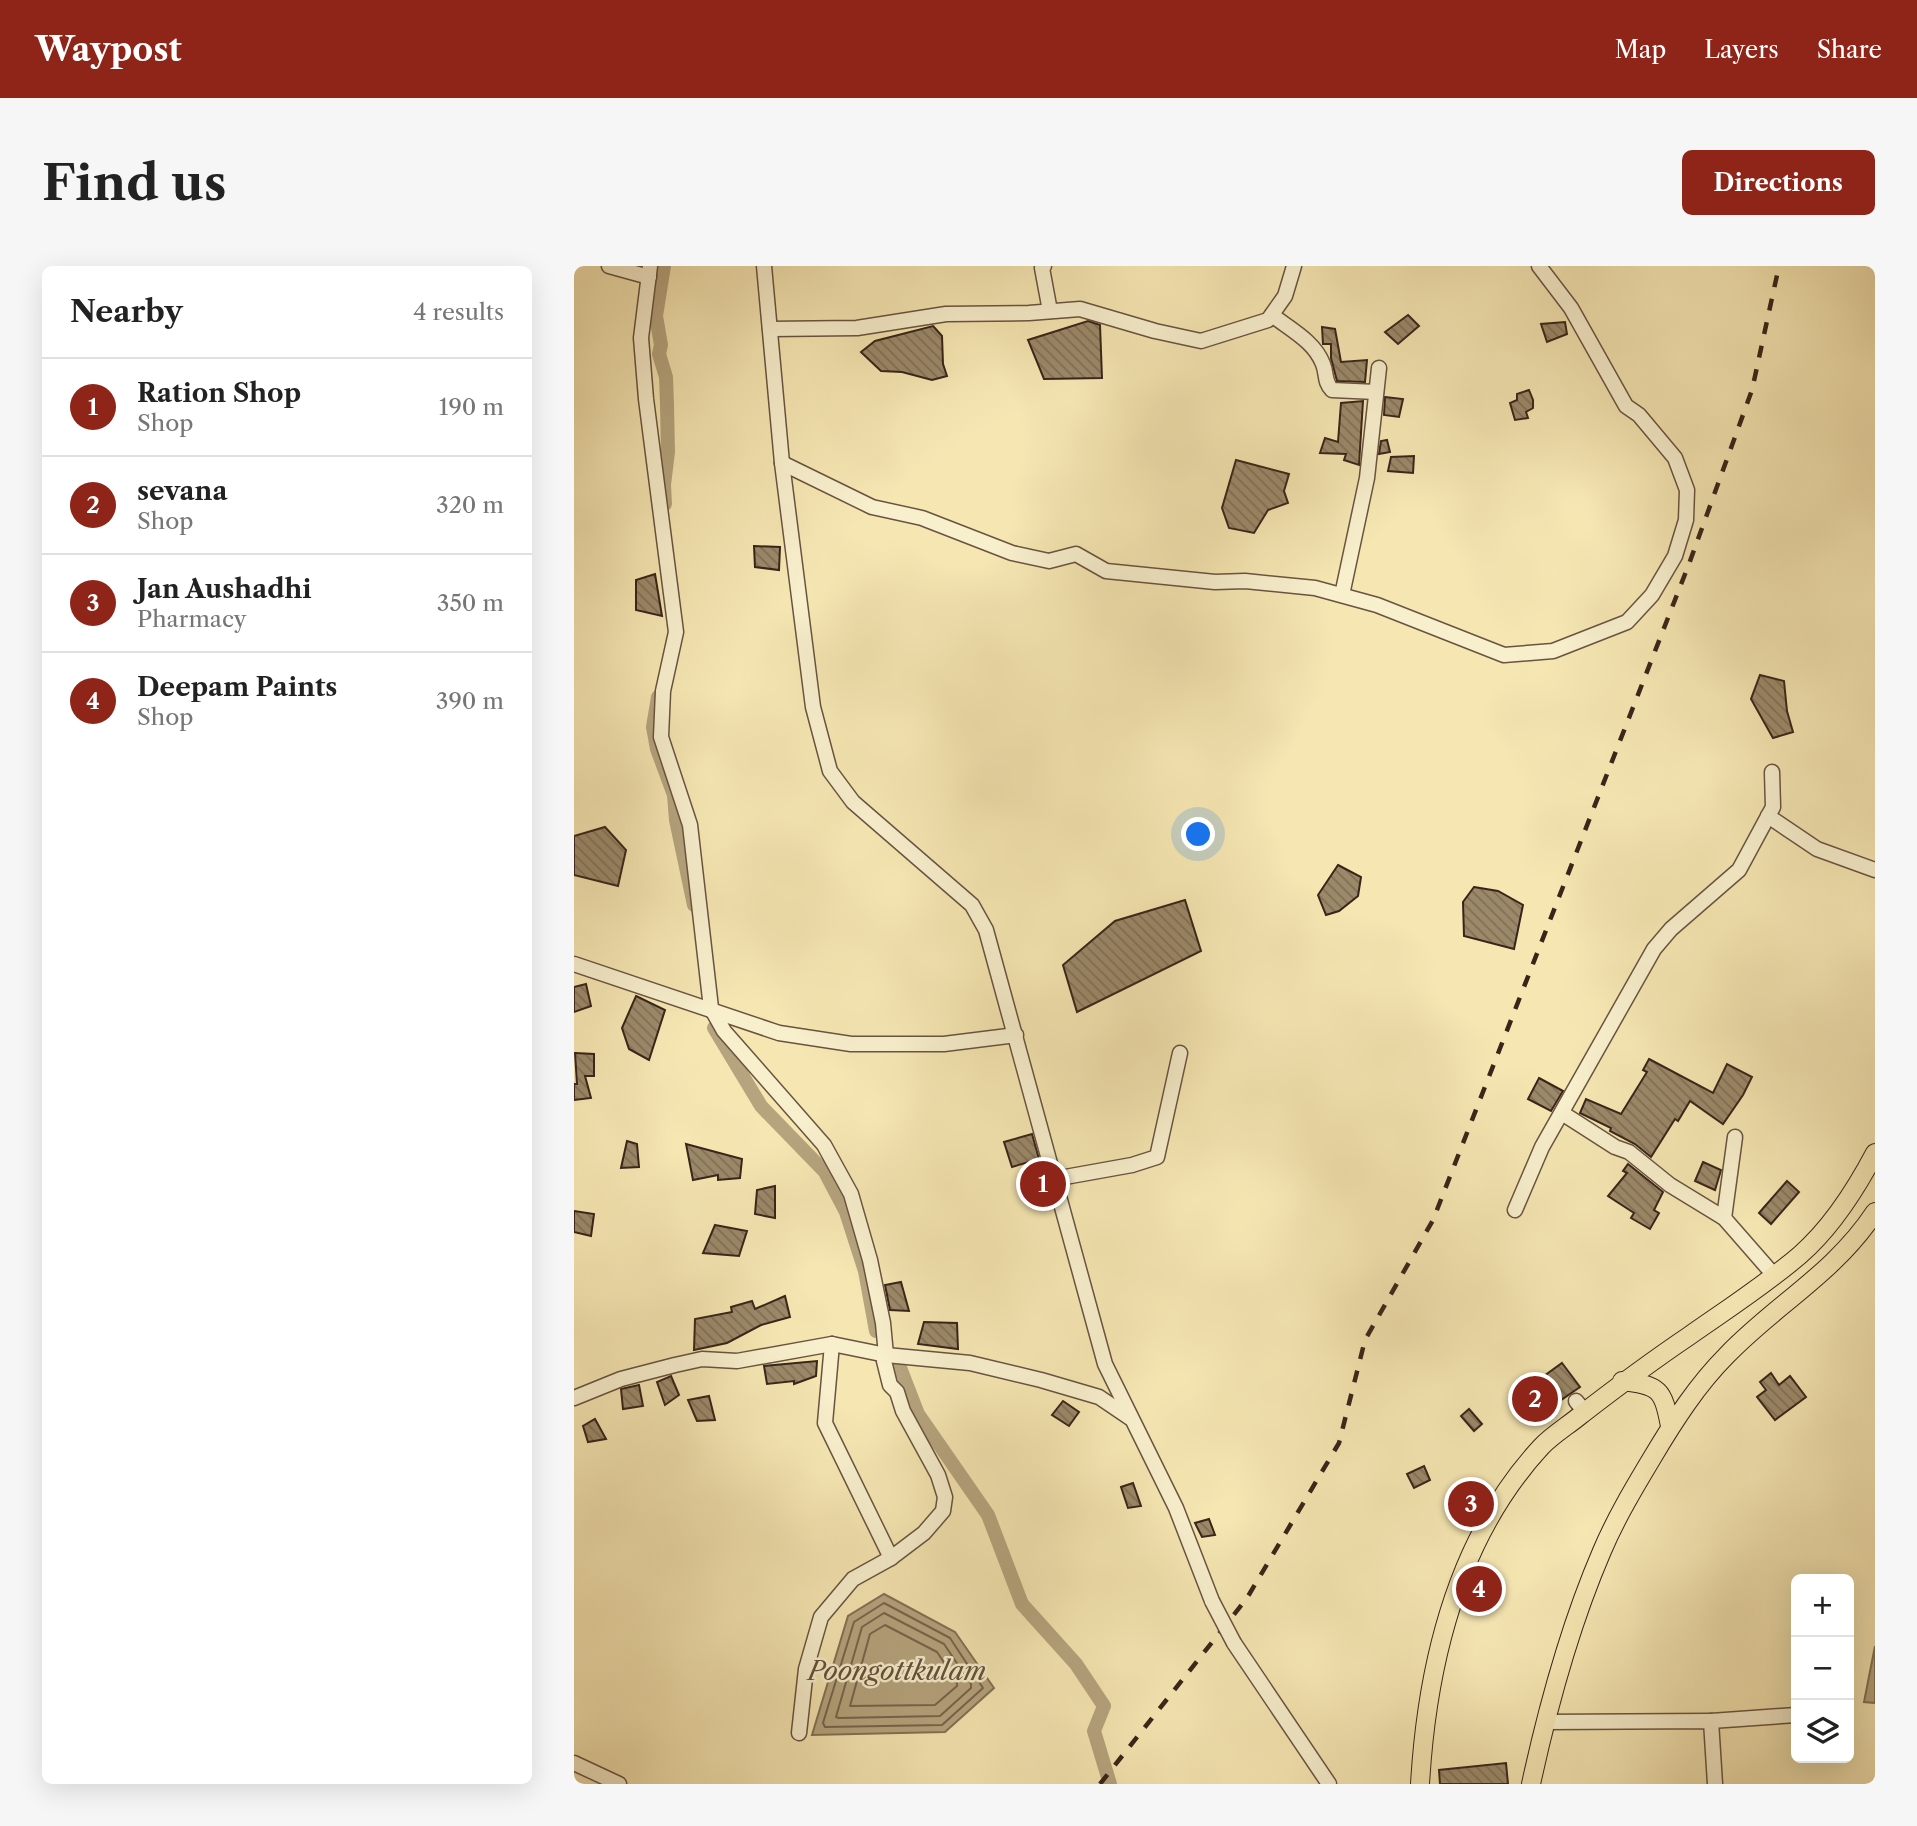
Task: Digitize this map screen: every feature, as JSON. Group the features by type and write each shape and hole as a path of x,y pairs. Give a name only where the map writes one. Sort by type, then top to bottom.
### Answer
{"main road":[{"path":"1420,1784 1434,1669 1459,1579 1500,1498 1542,1446 1580,1407 1751,1293 1801,1254 1857,1186 1875,1153"},
{"path":"1531,1784 1583,1598 1625,1503 1670,1426 1726,1355 1822,1274 1875,1212"},
{"path":"1622,1381 1647,1384 1658,1390 1666,1404 1670,1426"}],"street":[{"path":"609,266 650,271 641,338 676,632 663,691 661,737 690,825 711,1008 724,1031 824,1145 851,1194 870,1260 883,1323 886,1354 884,1361 890,1385 897,1392 903,1411 938,1475 945,1497 943,1511 931,1526 891,1558 853,1579 821,1617 806,1669 799,1733"},
{"path":"764,266 782,463 813,707 830,771 853,802 972,905 986,930 1105,1364 1176,1508 1212,1601 1234,1643 1329,1784"},
{"path":"1044,266 1042,268 1050,311"},
{"path":"769,329 857,328 946,314 1080,309 1201,341 1268,320 1285,296 1294,266"},
{"path":"782,463 872,507 922,518 1012,553 1049,561 1076,554 1106,570 1215,582 1315,588 1377,605 1504,655 1553,652 1627,622 1652,595 1675,556 1686,520 1687,490 1675,458 1639,415 1626,406 1571,308 1539,266"},
{"path":"1272,315 1313,345 1325,367 1326,384 1332,390 1376,392"},
{"path":"1342,596 1367,478 1379,368"},
{"path":"1515,1210 1542,1147 1654,949 1671,929 1739,870 1773,807 1772,772"},
{"path":"1768,816 1817,849 1875,870"},
{"path":"574,964 779,1033 851,1044 944,1044 1016,1035"},
{"path":"1054,1179 1132,1166 1157,1157 1180,1053"},
{"path":"1562,1113 1615,1147 1629,1152 1670,1185 1724,1218 1773,1274"},
{"path":"1724,1218 1735,1137"},
{"path":"832,1344 825,1423 891,1558"},
{"path":"574,1398 611,1382 702,1359 737,1361 832,1344 886,1354 970,1363 1041,1380 1099,1397 1132,1419"},
{"path":"1546,1723 1711,1721 1791,1715"},
{"path":"1711,1721 1715,1784"},
{"path":"574,1763 620,1784"}],"water":[{"name":"Poongottkulam","path":"884,1594 955,1632 994,1688 945,1732 812,1735 848,1616"},
{"path":"1875,1646 1875,1703 1864,1702"}],"building":[{"path":"1408,315 1419,326 1398,344 1385,332"},
{"path":"1088,321 1100,325 1102,378 1044,379 1028,340"},
{"path":"1565,322 1567,334 1547,342 1541,324"},
{"path":"933,326 942,336 943,364 947,376 932,380 902,372 881,371 861,352 875,341"},
{"path":"1322,327 1335,329 1341,362 1367,360 1365,382 1337,381 1331,358 1331,344 1323,344"},
{"path":"1529,390 1533,408 1526,412 1528,418 1515,420 1510,403 1517,400 1517,394"},
{"path":"1385,397 1403,399 1399,417 1384,415"},
{"path":"1363,401 1359,465 1344,460 1346,454 1320,453 1325,438 1338,442 1341,403"},
{"path":"1387,440 1390,452 1379,454 1381,441"},
{"path":"1414,456 1413,473 1388,471 1391,457"},
{"path":"1236,460 1289,474 1284,491 1288,503 1268,510 1254,533 1229,528 1222,508"},
{"path":"754,546 780,547 779,570 755,567"},
{"path":"655,574 662,616 636,610 636,580"},
{"path":"1760,675 1784,681 1787,711 1793,732 1773,738 1751,699"},
{"path":"605,827 626,850 618,886 574,875 574,836"},
{"path":"1338,865 1361,877 1358,896 1339,911 1326,915 1318,895"},
{"path":"1474,887 1498,891 1523,905 1514,949 1464,936 1463,902"},
{"path":"1185,900 1201,951 1077,1012 1063,965 1115,921"},
{"path":"586,984 591,1006 574,1012 574,987"},
{"path":"636,996 665,1010 649,1060 629,1049 622,1028"},
{"path":"575,1053 594,1054 594,1076 585,1076 591,1098 574,1100 574,1084 577,1084"},
{"path":"1649,1059 1713,1093 1727,1064 1752,1077 1723,1124 1690,1101 1651,1157 1635,1144 1610,1131 1611,1128 1580,1113 1586,1099 1621,1114 1647,1072 1643,1070"},
{"path":"1539,1078 1563,1091 1551,1111 1528,1099"},
{"path":"1032,1134 1039,1159 1012,1167 1004,1142"},
{"path":"627,1141 637,1144 639,1167 621,1168"},
{"path":"686,1144 742,1159 740,1178 718,1180 718,1175 693,1180"},
{"path":"1703,1162 1721,1170 1715,1190 1695,1181"},
{"path":"1628,1164 1663,1192 1654,1210 1659,1213 1650,1229 1631,1218 1634,1213 1608,1196 1627,1173 1623,1171"},
{"path":"1787,1181 1799,1192 1771,1224 1759,1213"},
{"path":"775,1186 775,1218 755,1214 757,1190"},
{"path":"574,1211 594,1214 591,1236 574,1232"},
{"path":"715,1225 747,1231 739,1256 703,1253"},
{"path":"901,1282 909,1311 890,1310 885,1285"},
{"path":"785,1296 790,1317 761,1325 727,1343 694,1350 695,1319 732,1312 731,1307 752,1301 755,1309"},
{"path":"924,1322 957,1323 958,1349 918,1344"},
{"path":"817,1361 816,1376 794,1384 794,1381 767,1384 764,1366"},
{"path":"1562,1363 1580,1387 1561,1400 1544,1376"},
{"path":"1771,1373 1779,1385 1790,1376 1806,1397 1775,1420 1757,1397 1766,1390 1760,1382"},
{"path":"671,1376 679,1395 665,1405 657,1382"},
{"path":"639,1385 643,1406 623,1409 621,1389"},
{"path":"709,1396 715,1420 697,1421 688,1400"},
{"path":"1063,1401 1079,1412 1069,1426 1052,1415"},
{"path":"1469,1409 1482,1424 1474,1431 1461,1416"},
{"path":"595,1419 606,1439 588,1442 583,1426"},
{"path":"1424,1466 1430,1480 1414,1488 1407,1474"},
{"path":"1133,1483 1141,1506 1128,1508 1121,1487"},
{"path":"1209,1519 1215,1535 1202,1537 1195,1523"},
{"path":"1480,1582 1502,1588 1495,1608 1474,1601"},
{"path":"1506,1763 1508,1784 1440,1784 1439,1770"}],"waterway":[{"path":"664,266 656,316 661,345 659,354 666,377 668,452 665,504"},
{"path":"658,697 653,727 657,749 674,795 676,820 694,905"},
{"path":"714,1028 761,1106 825,1172 846,1212 865,1271 876,1331"},
{"path":"899,1365 918,1414 988,1515 1022,1604 1076,1664 1104,1706 1094,1731 1110,1784"}],"railway":[{"path":"1100,1784 1247,1598 1339,1443 1365,1340 1433,1220 1689,564 1752,390 1779,266"}],"place":[{"name":"Ration Shop","path":"1043,1184"},
{"name":"sevana","path":"1535,1399"},
{"name":"Jan Aushadhi","path":"1471,1504"},
{"name":"Deepam Paints","path":"1479,1589"}]}
